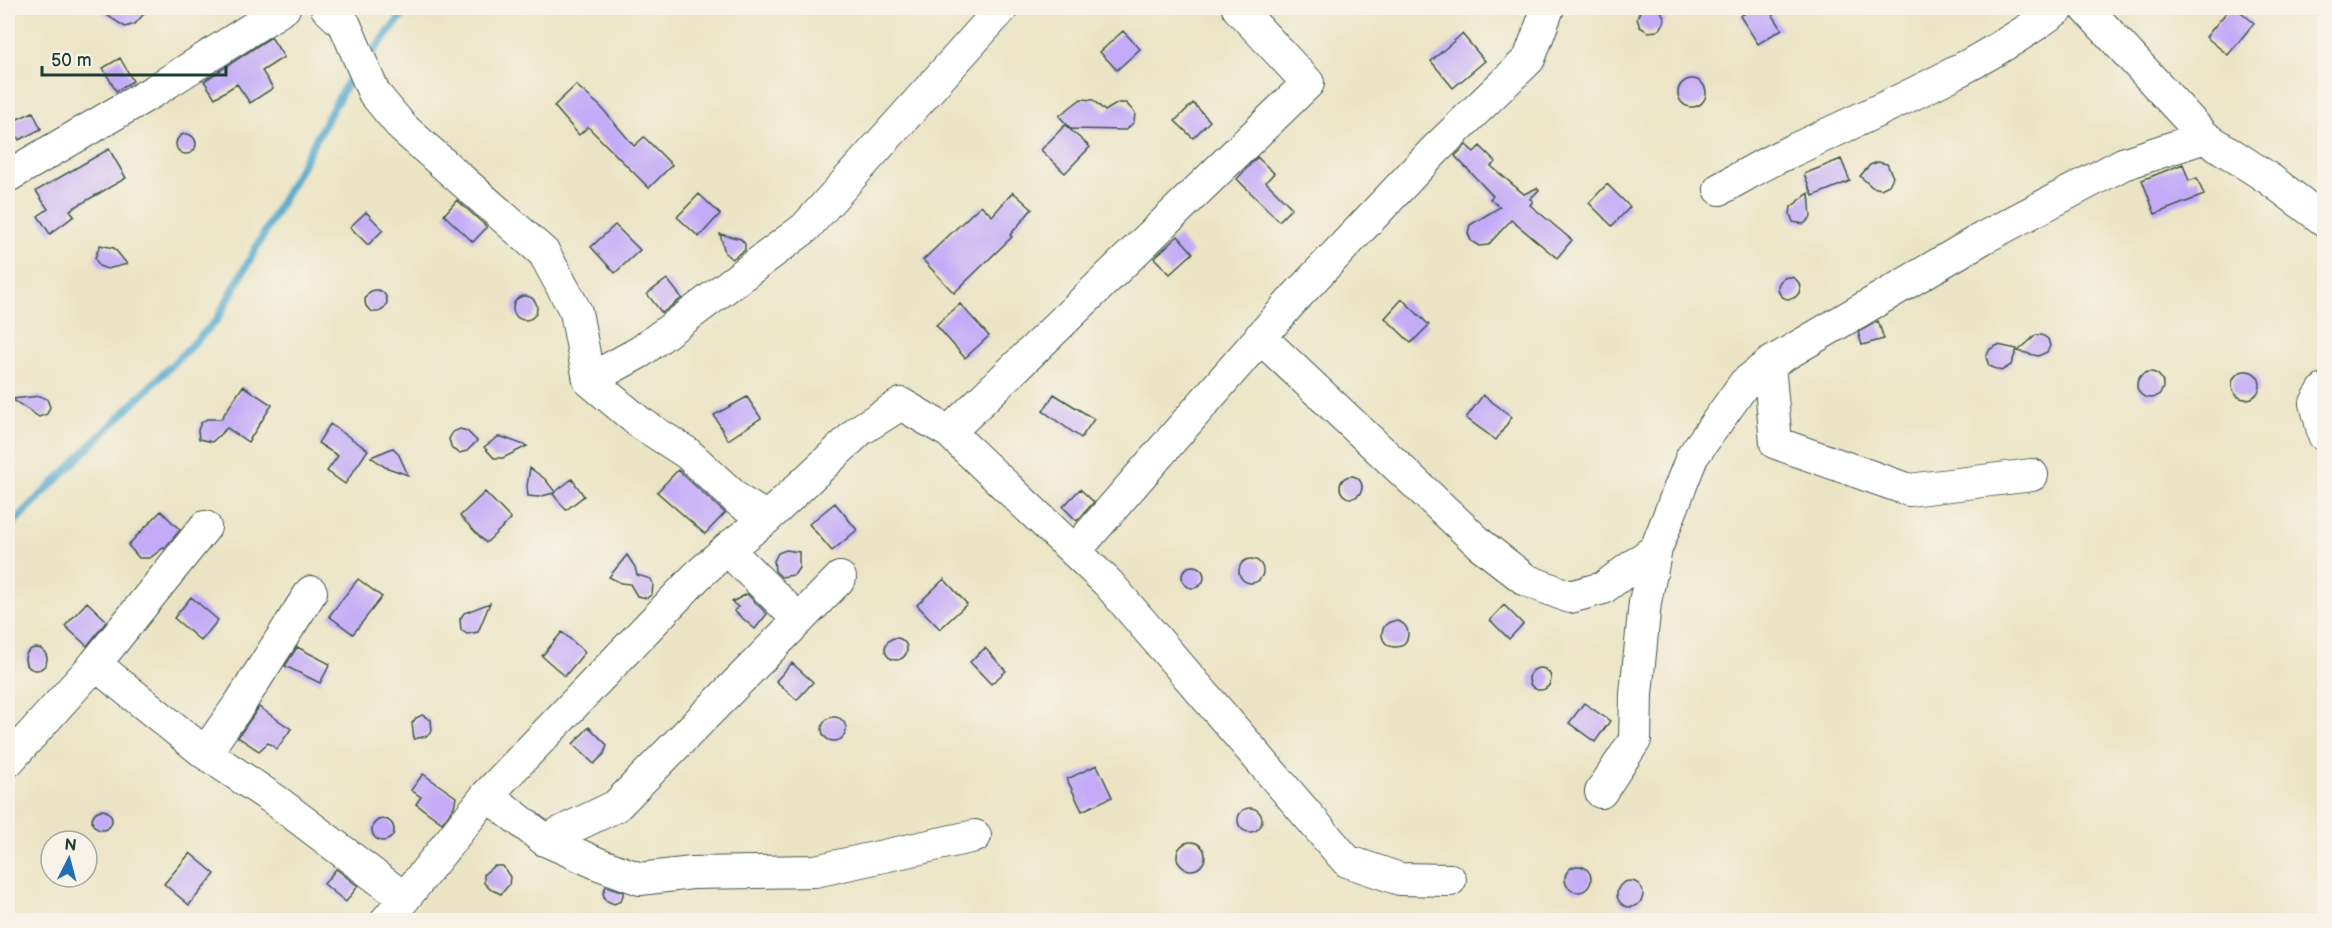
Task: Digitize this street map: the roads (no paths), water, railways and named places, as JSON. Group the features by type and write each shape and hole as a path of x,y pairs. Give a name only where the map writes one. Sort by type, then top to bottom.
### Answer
{"street":[{"path":"8,176 154,91 284,8"},
{"path":"327,8 345,25 374,93 403,128 544,253 576,312 589,380 639,422 687,453 739,501 767,518"},
{"path":"949,432 1308,83 1238,8"},
{"path":"1076,551 1292,301 1435,150 1529,59 1548,8"},
{"path":"1720,189 1784,154 1852,124 1976,60 2026,32 2059,8"},
{"path":"2086,8 2205,137 2268,178 2325,220"},
{"path":"589,380 640,352 805,228 987,13"},
{"path":"1601,792 1635,740 1636,694 1645,603 1656,549 1692,458 1744,384 1769,364 1983,238 2123,164 2205,137"},
{"path":"1260,338 1480,544 1526,580 1570,597 1603,588 1656,549"},
{"path":"1769,364 1776,443 1909,490 2032,475"},
{"path":"2325,390 2316,403 2325,435"},
{"path":"95,664 205,753 275,800 395,909 487,795 696,577 767,518 860,430 901,404 949,432 1108,583 1347,861 1400,879 1450,880"},
{"path":"8,761 95,664 205,527"},
{"path":"727,549 799,620"},
{"path":"545,840 616,806 840,578"},
{"path":"205,753 241,702 310,592"},
{"path":"487,795 545,840 640,879 692,873 815,871 975,836"}],"waterway":[{"path":"368,58 408,8"},
{"path":"2318,8 2324,12"},
{"path":"8,528 216,321 347,83 356,72"}]}
